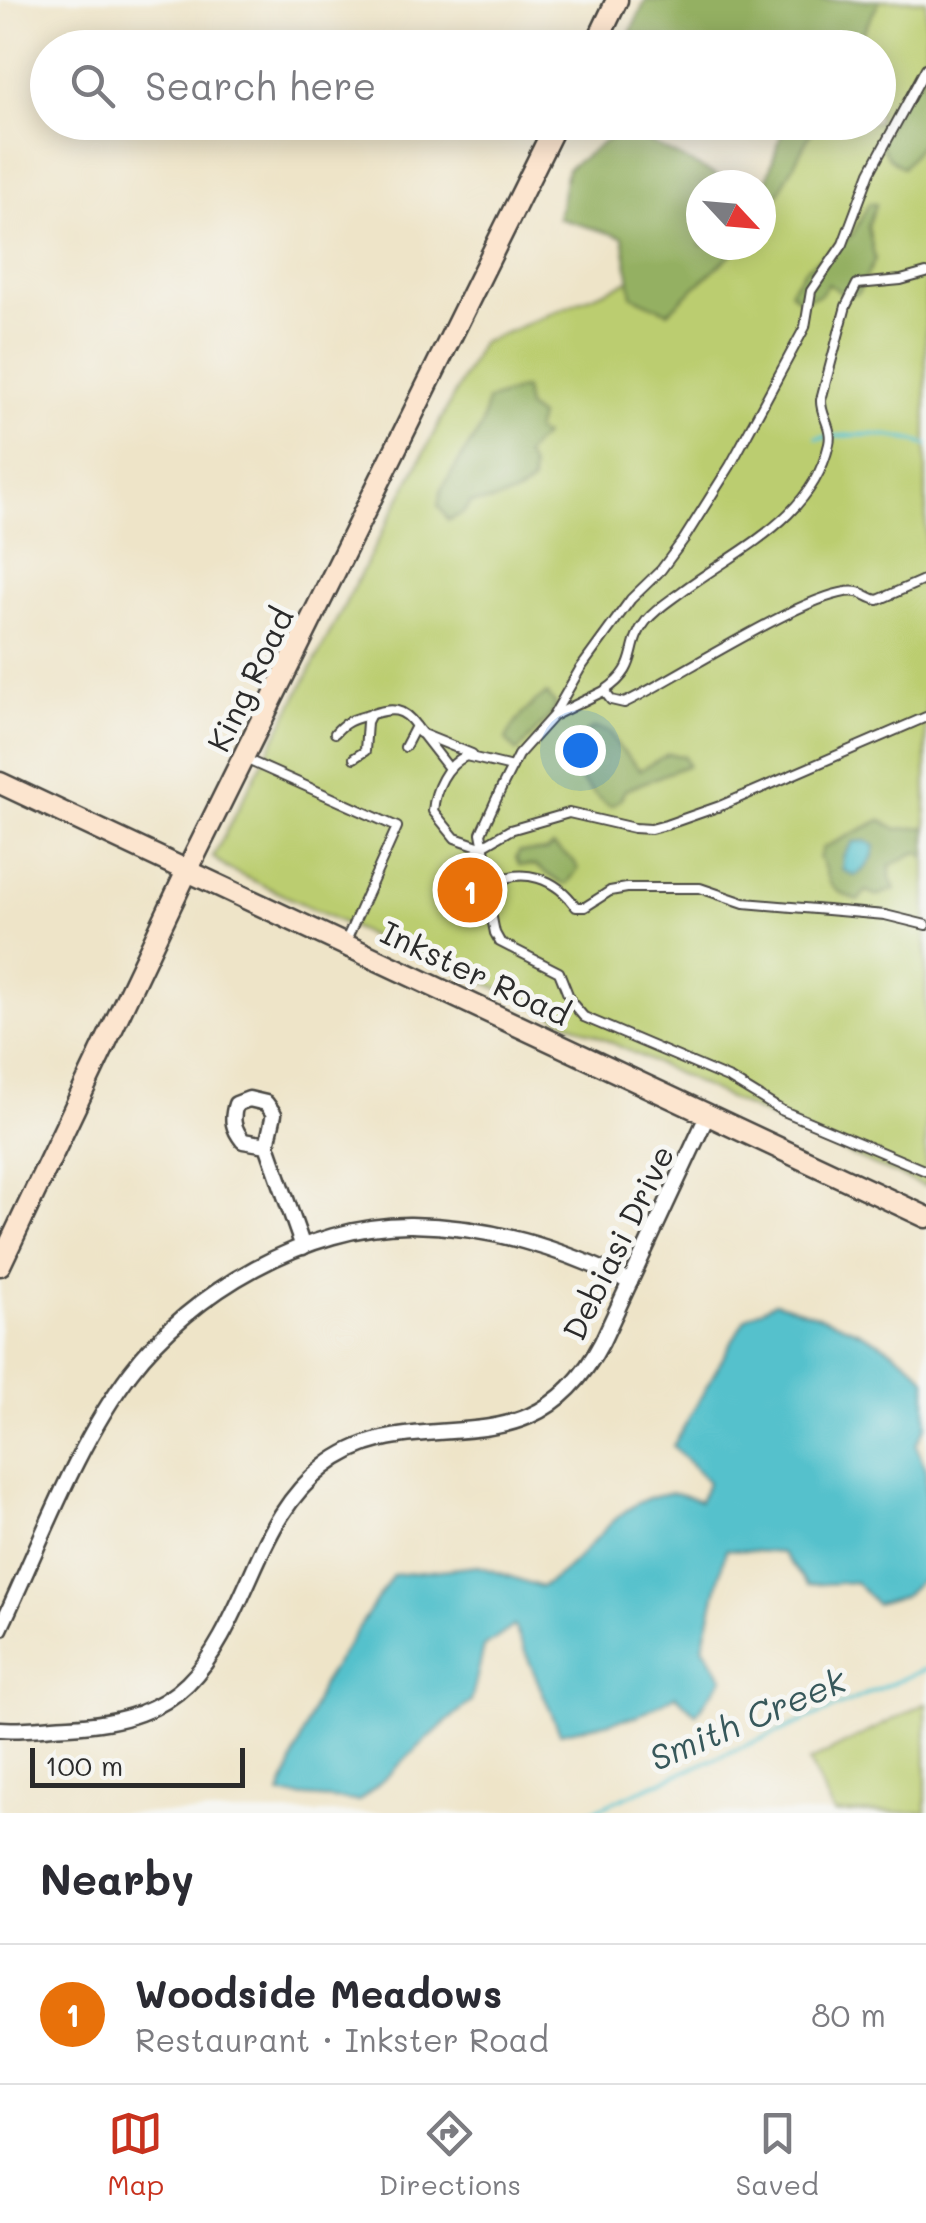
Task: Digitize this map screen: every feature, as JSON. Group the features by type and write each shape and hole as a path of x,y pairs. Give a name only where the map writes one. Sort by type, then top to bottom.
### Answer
{"street":[{"path":"603,30 618,0"},
{"name":"King Road","path":"0,1266 188,869 548,140"},
{"name":"Inkster Road","path":"0,783 926,1217"},
{"name":"Debiasi Drive","path":"0,1729 107,1724 147,1712 180,1690 214,1652 271,1530 299,1488 327,1464 367,1444 406,1436 486,1429 525,1419 566,1391 584,1372 708,1114"},
{"path":"267,1144 303,1248"},
{"path":"0,1629 87,1443 132,1370 174,1325 211,1295 264,1263 359,1231 409,1225 522,1239 564,1252 630,1282"}],"lane":[{"path":"896,124 926,68"},
{"path":"887,140 870,172 843,244 811,290 805,327 730,466 684,539 661,570 631,599 580,669 553,716 531,738 480,834 491,885 495,934 500,942 559,972 571,1002 584,1017 730,1079 781,1110 926,1171"},
{"path":"553,716 604,690 626,673 640,630 660,608 786,519 805,497 828,445 830,434 821,400 846,306 857,284 926,273"},
{"path":"604,690 611,700 624,703 802,607 847,592 878,600 926,579"},
{"path":"335,733 344,722 359,715 390,708 408,716 448,766"},
{"path":"354,758 365,751 371,714"},
{"path":"476,756 466,756 448,766 433,811 455,838 481,846 510,830 568,813 634,828 666,825 720,806 926,716"},
{"path":"418,729 512,768"},
{"path":"404,747 418,729"},
{"path":"243,758 397,827 345,943"},
{"path":"491,885 502,878 540,878 554,882 576,907 627,888 700,888 744,903 885,915 926,925"}],"green space":[{"path":"646,0 880,0 864,30 631,30"},
{"path":"880,0 926,0 926,1187 836,1149 490,985 373,937 226,868 213,857 481,343 686,257 686,260 776,260 776,197 807,140 896,140 896,30 864,30"},
{"path":"926,73 926,136 903,168 888,157 878,142 896,140 896,110 907,91"},
{"path":"607,140 645,140 706,170 686,170 686,260 725,260 668,312 632,296 623,237 558,218 567,169"},
{"path":"779,140 807,140 776,198 776,170 770,170"},
{"path":"869,203 876,204 868,226 875,260 857,294 845,295 828,284 820,295 799,300 790,291 805,269 853,234"},
{"path":"524,388 527,408 539,417 535,431 543,436 525,455 532,468 532,483 503,499 471,503 462,514 448,520 438,505 442,488 482,426 487,401"},
{"path":"547,694 556,705 553,712 517,752 506,740 509,734 529,708"},
{"path":"594,728 610,732 640,770 668,754 684,756 688,765 625,790 611,806 579,777 571,751 571,741"},
{"path":"881,820 897,829 926,827 926,859 920,852 890,865 895,889 877,896 866,891 858,901 831,885 819,858 823,848"},
{"path":"553,846 574,861 578,869 567,884 536,866 519,865 516,858 519,852 546,851"},
{"path":"926,1703 926,1812 834,1813 809,1762"}],"water":[{"path":"866,841 875,846 866,867 855,876 842,870 843,857 853,842"},
{"path":"775,1302 836,1322 876,1341 926,1379 926,1426 916,1445 926,1469 926,1576 904,1596 876,1604 855,1582 808,1585 782,1553 726,1549 703,1646 723,1678 696,1714 676,1695 637,1716 560,1733 514,1626 484,1647 471,1702 359,1801 280,1795 322,1684 393,1575 478,1566 541,1587 573,1563 632,1507 670,1493 700,1501 708,1482 673,1446 745,1319"}],"waterway":[{"path":"817,438 886,436 926,445"},
{"name":"Smith Creek","path":"587,1813 926,1669"}],"place":[{"name":"Woodside Meadows","path":"470,890"}]}
